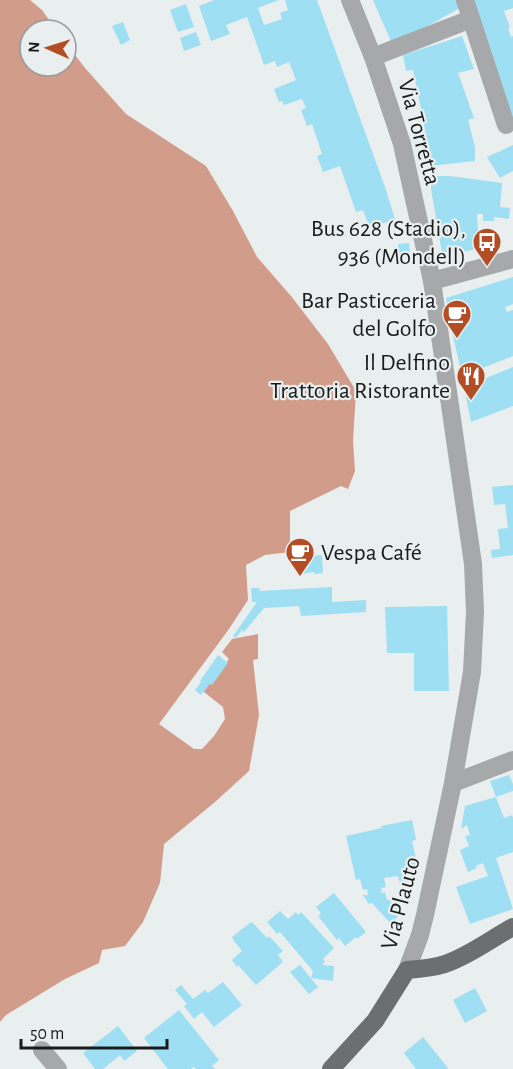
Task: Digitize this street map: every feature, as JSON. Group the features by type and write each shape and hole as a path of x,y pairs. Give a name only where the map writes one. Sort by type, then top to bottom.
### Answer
{"main road":[{"path":"407,970 433,968 446,964 513,927"},
{"name":"Via Plauto","path":"332,1069 375,1021 407,970"}],"street":[{"name":"Via Torretta","path":"350,0 373,57 402,144 432,281 473,564 475,612 472,672 463,725"},
{"path":"465,0 506,125"},
{"path":"373,57 471,19"},
{"path":"432,281 513,259"},
{"name":"Via Plauto","path":"407,970 420,935 453,783 463,725"},
{"path":"453,783 513,760"},
{"path":"42,1050 58,1069"}],"shaded area":[{"path":"0,0 30,0 48,18 18,18 18,78 78,78 78,59 126,114 206,166 257,257 328,344 356,391 353,441 355,471 348,489 341,486 290,511 290,552 265,555 246,565 248,600 159,724 194,749 202,749 225,719 223,707 204,692 208,681 213,681 229,659 222,652 232,639 258,634 258,659 253,660 259,715 249,771 164,844 160,883 143,922 125,946 102,950 99,963 65,979 6,1015 0,1022"}],"building":[{"path":"214,0 279,0 258,8 264,25 282,19 280,13 288,10 285,0 317,0 395,219 370,228 363,210 356,212 340,166 323,172 317,156 322,154 312,124 307,126 301,110 306,108 302,99 284,105 282,101 279,102 274,89 296,80 289,62 277,67 275,61 264,65 247,17 226,25 230,34 211,41 199,6"},
{"path":"373,0 459,0 463,6 393,46"},
{"path":"470,0 513,0 513,8 504,11 511,37 513,36 513,123"},
{"path":"186,4 194,27 178,32 170,10"},
{"path":"123,22 130,40 121,45 112,26"},
{"path":"196,32 201,45 184,51 180,38"},
{"path":"462,36 474,69 458,73 474,118 468,120 475,147 475,161 430,166 413,70 406,71 403,55"},
{"path":"513,145 513,171 500,178 487,157"},
{"path":"431,176 450,176 502,183 500,207 510,208 509,219 494,217 494,221 483,221 483,214 477,214 479,248 461,253 461,251 442,253 431,189"},
{"path":"409,243 410,254 399,255 398,244"},
{"path":"513,277 513,304 505,307 507,312 513,310 513,356 462,376 446,298"},
{"path":"513,367 513,406 471,422 464,387"},
{"path":"513,485 513,555 492,558 491,550 500,549 498,529 508,528 505,504 494,505 492,487"},
{"path":"313,554 313,556 322,555 323,573 301,574 300,555"},
{"path":"332,587 332,602 366,600 366,612 301,616 299,606 264,608 244,632 242,630 236,638 233,636 257,602 252,602 251,588 259,588 260,591"},
{"path":"447,606 449,691 414,691 414,653 387,653 385,607"},
{"path":"218,655 228,663 212,685 210,684 201,695 195,690"},
{"path":"509,775 513,791 496,797 490,781"},
{"path":"496,797 504,818 512,815 513,818 513,852 496,858 513,909 470,924 456,887 488,876 483,863 468,872 460,850 469,846 465,836 470,835 467,825 461,829 465,806"},
{"path":"412,820 416,840 412,841 418,867 412,868 414,880 400,884 398,876 384,878 386,887 381,888 387,900 401,898 398,916 392,925 372,903 369,904 363,895 368,895 367,889 363,890 360,879 356,880 346,836"},
{"path":"334,893 366,932 345,946 339,938 337,940 318,916 321,914 316,907"},
{"path":"280,911 288,919 296,912 298,915 301,912 334,948 323,959 325,962 322,965 334,966 333,981 311,978 313,971 280,932 277,934 267,922"},
{"path":"251,922 283,951 278,955 283,962 256,985 232,960 242,951 232,937"},
{"path":"300,965 318,987 309,994 290,972"},
{"path":"223,982 242,1005 214,1027 202,1012 194,1019 184,1006 187,1004 175,990 181,985 193,999 205,990 208,993"},
{"path":"475,988 487,1011 465,1023 453,1000"},
{"path":"179,1010 219,1060 212,1066 215,1069 196,1069 194,1067 168,1069 144,1038"},
{"path":"118,1026 137,1051 124,1061 120,1055 103,1069 95,1069 83,1053"},
{"path":"423,1037 447,1069 416,1069 404,1053"}],"place":[{"name":"Bus 628 (Stadio), 936 (Mondell)","path":"487,268"},
{"name":"Bar Pasticceria del Golfo","path":"457,340"},
{"name":"Il Delfino Trattoria Ristorante","path":"471,402"},
{"name":"Vespa Café","path":"300,578"}]}
